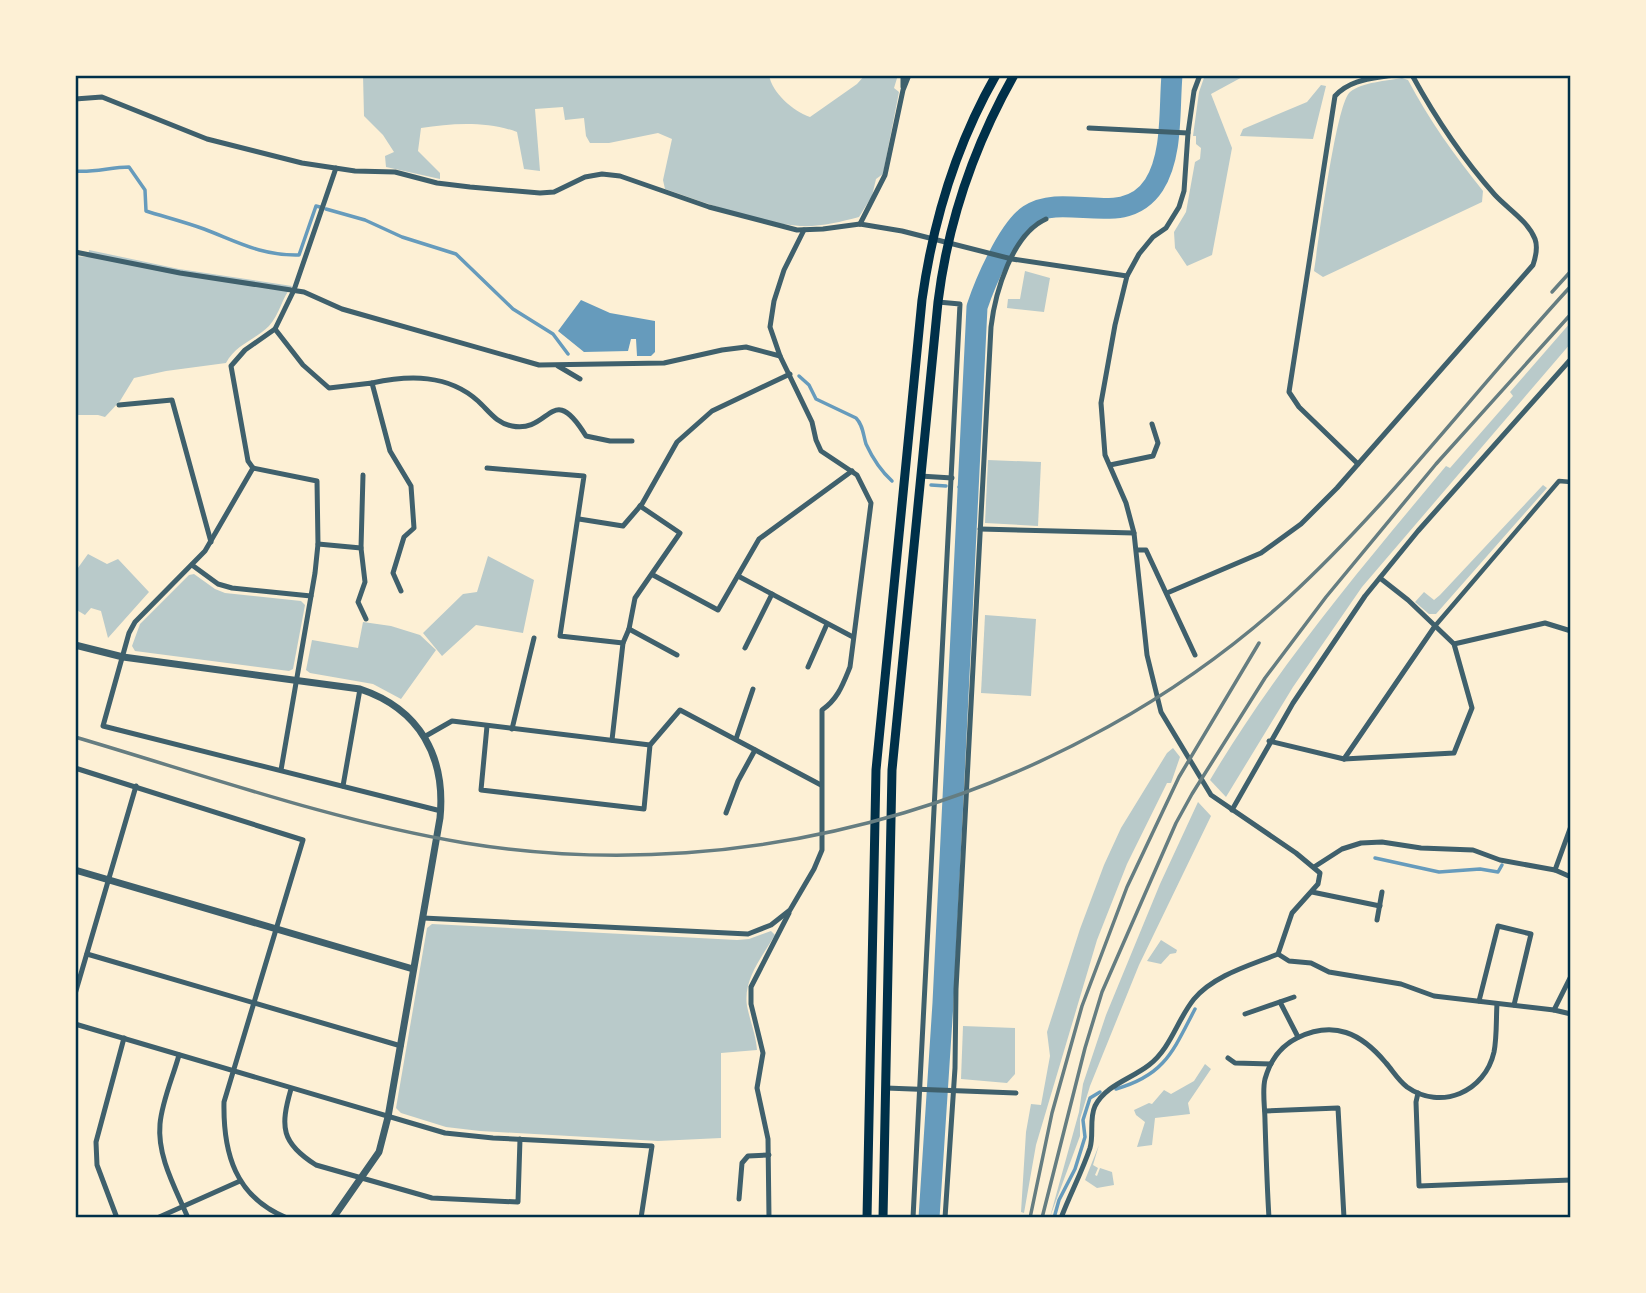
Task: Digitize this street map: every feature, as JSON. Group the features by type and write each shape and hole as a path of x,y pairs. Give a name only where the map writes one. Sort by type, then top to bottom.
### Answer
{"main road":[{"path":"867,1218 876,770 922,300 932,239 966,135 996,75"},
{"path":"883,1218 892,770 938,302 947,243 970,167 981,139 1014,75"}],"street":[{"path":"903,75 903,90"},
{"path":"860,223 885,175 903,90 909,75"},
{"path":"1061,1218 1090,1147 1093,1113 1105,1094 1110,1088 1150,1065 1163,1052 1189,1007 1205,989 1232,973 1278,954 1292,913 1318,884 1320,873 1211,795 1175,736 1158,701 1147,655 1138,550 1134,533 1126,503 1105,455 1101,403 1127,276 1139,254 1153,237 1166,228 1179,206 1186,173 1194,91 1200,75"},
{"path":"1358,464 1299,407 1289,392 1290,376 1335,96 1344,86 1356,81 1393,75"},
{"path":"1167,593 1234,566 1272,545 1319,508 1533,265 1537,254 1536,240 1528,227 1469,163 1430,107 1412,75"},
{"path":"75,99 102,97 207,139 302,163 355,172 384,171 436,183 540,193 555,192 585,177 602,174 620,176 758,221 804,230 860,223 1009,259 1127,276"},
{"path":"1089,128 1188,133"},
{"path":"281,771 318,544 317,481 253,468 248,461 231,366 245,350 275,329 294,290 336,168"},
{"path":"945,1218 991,327 995,296 1009,259 1033,225 1046,219"},
{"path":"769,1218 768,1139 758,1096 762,1053 751,1004 751,988 822,850 822,710 831,704 840,692 850,667 871,503 852,471 821,451 812,422 780,356 770,327 774,302 790,255 804,230"},
{"path":"75,252 180,273 304,292 342,309 540,365 664,363 746,347 780,356"},
{"path":"914,1218 923,1089 960,304 938,302"},
{"path":"275,329 303,365 329,388 403,377 434,379 453,384 465,391 489,414 514,427 530,425 555,411 565,411 573,415 586,436 610,441 632,441"},
{"path":"1232,810 1269,741 1340,630 1380,578 1571,359"},
{"path":"558,366 580,379"},
{"path":"579,519 623,526 640,506 677,442 712,411 790,374"},
{"path":"372,383 390,451 411,486 414,528 404,537 393,573 401,591"},
{"path":"119,405 172,400 211,542"},
{"path":"1110,465 1153,456 1158,443 1152,424"},
{"path":"253,468 205,551 135,622 129,633 103,726 343,786 440,814"},
{"path":"487,468 584,476 560,636 623,643"},
{"path":"653,575 718,610 760,539 852,471"},
{"path":"363,475 361,548 365,582 358,602 366,619"},
{"path":"920,475 952,478"},
{"path":"1344,759 1435,626 1559,481 1571,482"},
{"path":"612,740 623,643 629,629 635,598 681,533 640,506"},
{"path":"980,530 1134,533"},
{"path":"318,544 361,548"},
{"path":"1138,550 1146,550 1195,655"},
{"path":"192,565 218,584 232,588 311,596"},
{"path":"738,576 853,637"},
{"path":"1269,741 1344,759 1454,753 1472,708 1454,644 1408,600 1380,578"},
{"path":"745,648 772,594"},
{"path":"1454,644 1545,623 1571,631"},
{"path":"808,667 827,624"},
{"path":"629,629 677,655"},
{"path":"512,729 534,639"},
{"path":"75,645 123,657 360,689 392,703 409,718 433,751 439,769 440,814 388,1117 379,1152 333,1218"},
{"path":"343,786 360,689"},
{"path":"736,739 753,689"},
{"path":"488,726 481,790 644,809 650,745 680,710 821,785"},
{"path":"424,737 452,721 650,745"},
{"path":"726,813 738,781 755,750"},
{"path":"75,768 303,840 224,1102 223,1129 228,1154 240,1181 254,1198 287,1218"},
{"path":"75,994 136,786"},
{"path":"1555,870 1571,827"},
{"path":"1314,867 1342,849 1361,843 1382,842 1421,848 1473,850 1511,863 1555,870 1571,877"},
{"path":"75,870 413,969"},
{"path":"1377,920 1382,891"},
{"path":"1312,892 1380,906"},
{"path":"423,918 748,934 771,925 790,910"},
{"path":"1479,1001 1498,926 1531,934 1514,1005"},
{"path":"87,954 401,1046"},
{"path":"1278,954 1289,961 1311,963 1329,972 1401,985 1434,996 1571,1014"},
{"path":"1554,1010 1571,976"},
{"path":"1245,1014 1294,996"},
{"path":"1280,1002 1298,1037"},
{"path":"1269,1218 1264,1082 1271,1064 1285,1045 1308,1032 1332,1029 1361,1038 1399,1080 1418,1093 1451,1098 1478,1083 1488,1068 1494,1051 1497,1003"},
{"path":"75,1024 445,1133 652,1146 640,1218"},
{"path":"117,1218 97,1165 96,1142 124,1038"},
{"path":"179,1055 160,1125 166,1167 188,1218"},
{"path":"1228,1058 1235,1063 1271,1064"},
{"path":"886,1088 1016,1093"},
{"path":"291,1089 284,1115 289,1142 303,1157 316,1165 432,1198 518,1202 520,1139"},
{"path":"1418,1093 1419,1186 1571,1180"},
{"path":"1265,1111 1338,1108 1344,1218"},
{"path":"739,1199 742,1163 748,1156 769,1155"},
{"path":"157,1218 240,1181"}],"shaded area":[{"path":"363,75 769,75 774,88 784,100 810,117 857,84 865,75 898,75 894,88 899,92 883,174 876,179 872,196 859,217 822,225 800,226 749,217 665,189 663,180 672,139 658,133 609,143 590,143 586,136 584,118 565,120 563,107 535,109 540,171 524,169 517,132 494,126 469,124 421,128 418,151 440,173 440,179 386,167 385,156 394,152 383,135 364,116"},
{"path":"1205,75 1246,75 1211,94 1232,148 1212,255 1187,266 1175,248 1174,232 1186,212 1195,162 1200,159 1201,148 1196,144 1196,136 1193,136 1199,92"},
{"path":"1402,78 1408,80 1443,137 1483,191 1482,202 1323,277 1314,271 1323,206 1345,102 1350,92 1361,86"},
{"path":"1321,85 1326,86 1313,139 1240,136 1243,129 1307,102"},
{"path":"89,250 179,269 292,286 269,326 235,351 226,363 134,378 120,401 105,417 75,415 75,256 88,257"},
{"path":"1025,271 1050,278 1044,312 1007,308 1008,299 1020,299"},
{"path":"1571,322 1571,343 1362,587 1293,687 1226,797 1210,780 1263,697 1414,504 1446,466 1450,468 1513,396 1510,392"},
{"path":"988,460 1041,462 1038,526 985,523"},
{"path":"1543,485 1547,488 1436,614 1429,614 1415,602 1424,592 1434,600 1440,595"},
{"path":"88,554 107,564 118,559 149,592 108,638 101,611 91,608 85,615 75,609 75,572"},
{"path":"488,556 534,580 523,633 476,625 442,656 423,633 463,594 477,592"},
{"path":"194,574 225,593 301,601 305,605 293,669 289,671 135,651 132,646 140,624 189,575"},
{"path":"985,615 1036,619 1031,696 981,693"},
{"path":"363,622 391,626 420,635 436,650 401,699 373,684 310,673 306,670 312,640 358,648"},
{"path":"1173,748 1180,757 1171,783 1167,783 1127,864 1097,940 1036,1145 1024,1213 1021,1212 1026,1132 1031,1104 1041,1105 1050,1056 1047,1032 1080,929 1121,828 1167,753"},
{"path":"1198,802 1211,816 1139,965 1090,1086 1080,1119 1080,1136 1050,1217 1079,1112 1083,1084 1106,1015 1160,884"},
{"path":"432,924 737,940 749,939 771,931 775,935 748,987 747,1006 757,1050 721,1053 721,1138 658,1141 480,1131 446,1127 401,1113 396,1108 427,928"},
{"path":"1161,940 1177,950 1176,953 1170,954 1161,964 1147,961"},
{"path":"963,1026 1015,1028 1015,1074 1007,1083 961,1079"},
{"path":"1205,1064 1211,1069 1188,1103 1190,1114 1155,1118 1152,1145 1137,1147 1145,1122 1134,1110 1152,1104 1164,1090 1171,1094 1194,1081"},
{"path":"1099,1145 1093,1165 1098,1168 1095,1175 1097,1176 1100,1168 1112,1172 1114,1185 1097,1188 1085,1180"}],"water":[{"path":"581,300 610,313 655,321 655,352 651,356 637,356 636,339 631,339 628,351 584,352 558,331"}],"waterway":[{"path":"929,1218 943,1003 977,307 1005,244 1029,215 1060,207 1127,206 1142,199 1154,185 1167,146 1172,75"},
{"path":"75,171 129,167 145,190 146,211 197,226 250,247 286,255 299,255 316,206 320,207"},
{"path":"326,209 365,220 402,237 456,254 513,309 553,334 568,354"},
{"path":"799,376 809,385 816,399 856,418 871,454 892,481"},
{"path":"931,485 946,486"},
{"path":"959,487 966,488"},
{"path":"1375,858 1439,872 1480,869 1498,872 1502,865"},
{"path":"1116,1089 1146,1076 1166,1060 1195,1009"},
{"path":"1054,1218 1085,1137 1083,1120 1090,1098 1100,1092"}],"railway":[{"path":"1552,292 1571,271"},
{"path":"75,737 318,810 416,834 465,843 575,854 686,853 796,839 904,813 1009,775 1108,727 1202,667 1288,598 1326,562 1398,485 1571,286"},
{"path":"1042,1218 1102,992 1176,823 1192,794 1265,678 1326,597 1436,464 1571,314"},
{"path":"1030,1218 1052,1113 1082,1006 1127,887 1179,777 1259,643"}]}
